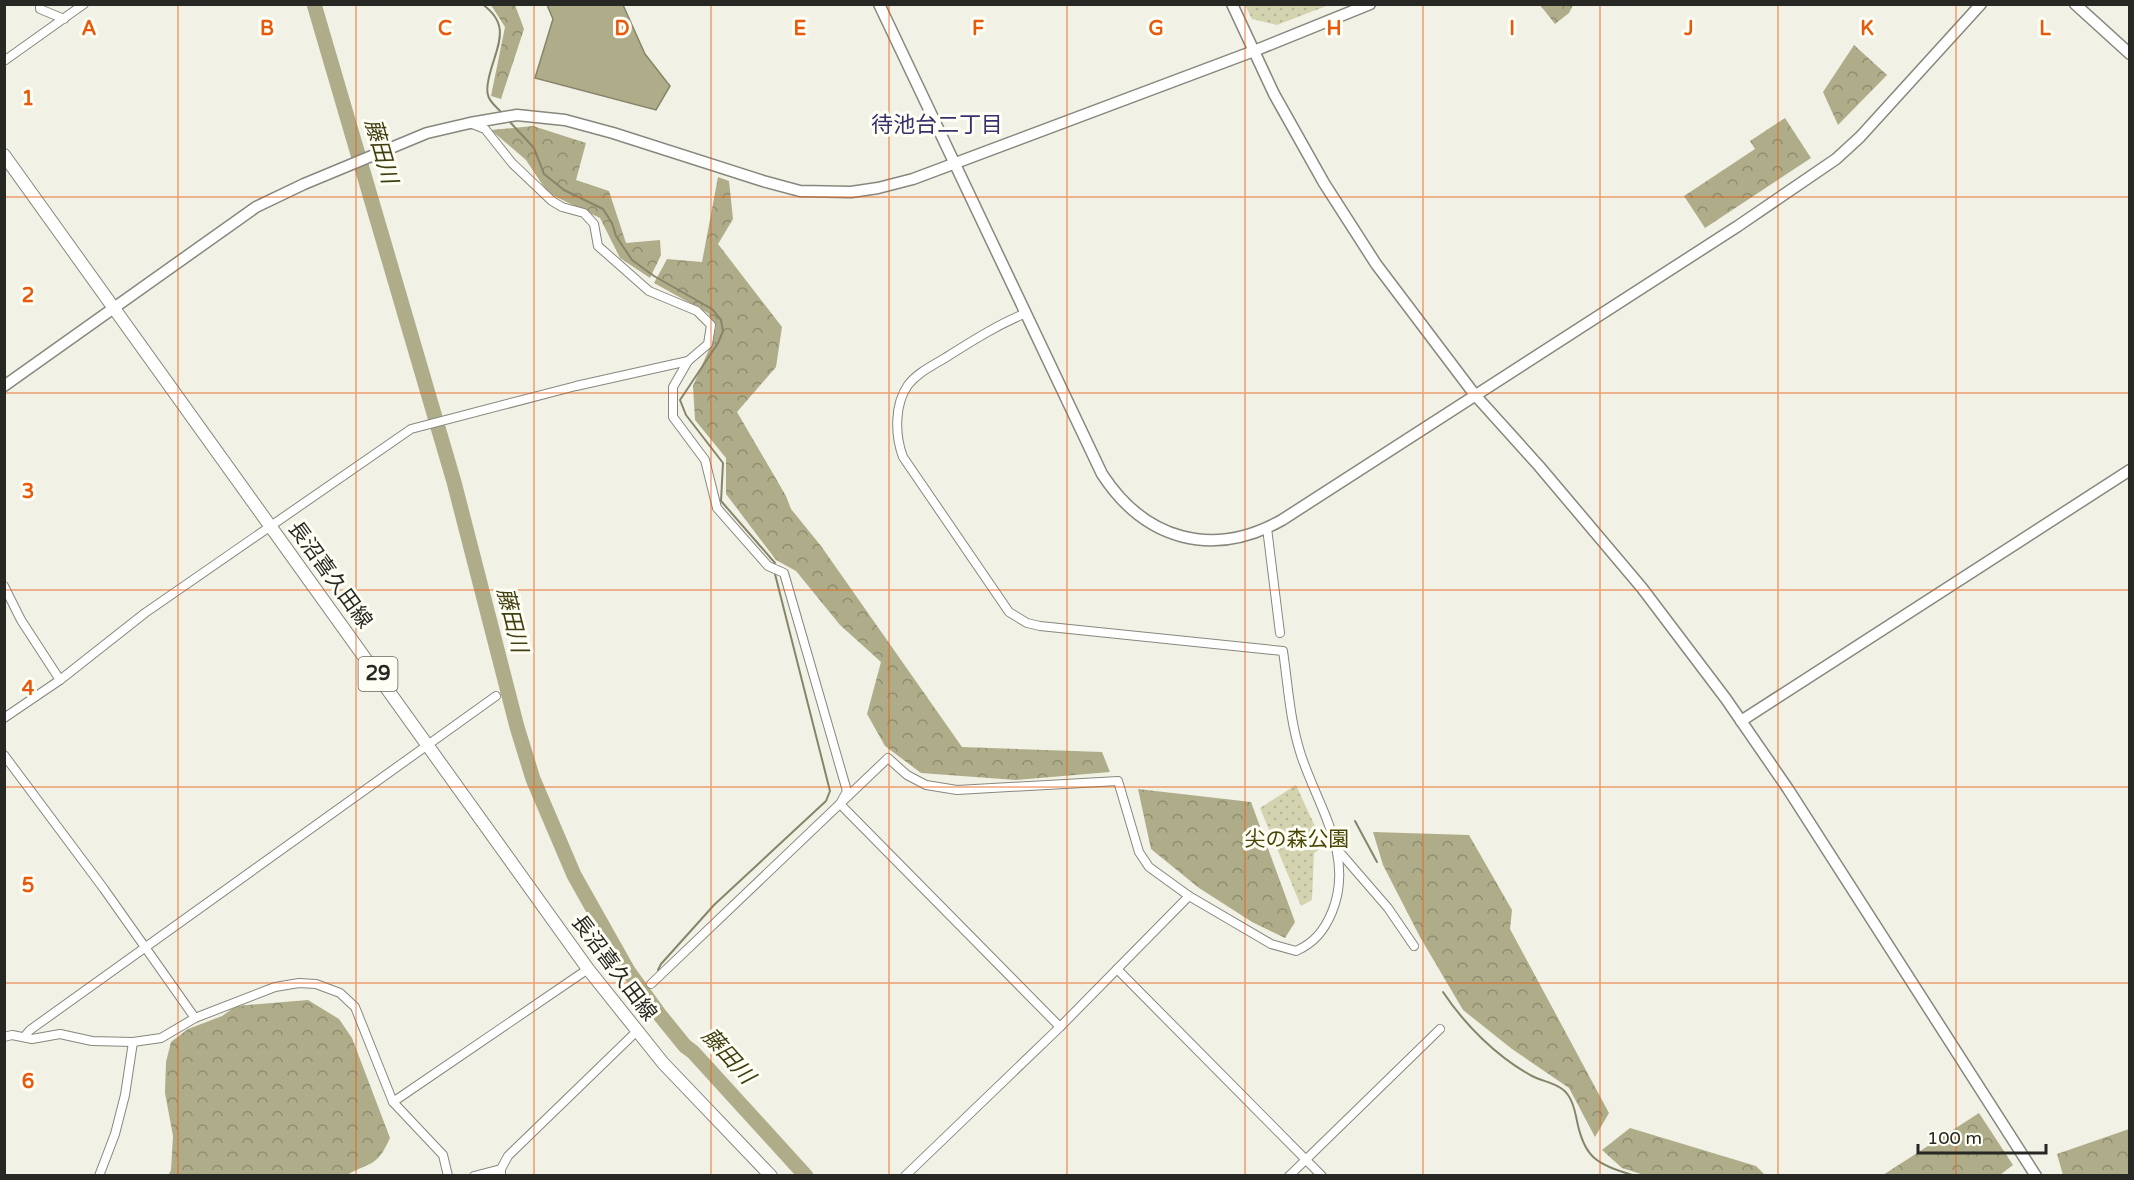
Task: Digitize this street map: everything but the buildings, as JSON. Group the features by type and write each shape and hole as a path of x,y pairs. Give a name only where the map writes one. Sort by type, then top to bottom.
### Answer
{"main road":[{"name":"長沼喜久田線","path":"4,155 588,969 685,1087 771,1176"}],"street":[{"path":"40,4 40,9 64,19"},
{"path":"879,4 1102,474 1115,494 1152,525 1195,539 1218,541 1267,528 1738,226 1836,159 1860,137 1981,4"},
{"path":"1232,4 1274,94 1324,183 1376,264 1475,395 1539,466 1642,588 1741,721 1788,789 2036,1176"},
{"path":"4,386 256,207 332,172 427,133 488,118 542,117 613,133 800,191 851,192 913,179 1254,51 1370,4"},
{"path":"2075,4 2130,54"},
{"path":"4,61 81,6"},
{"path":"470,123 485,129 512,163 552,201 562,207 584,213 594,225 598,246 649,291 697,311 711,326 708,344 688,361 673,387 674,417 705,460 717,508 768,566 784,573 847,791 840,804"},
{"path":"651,984 888,758 907,776 926,785 957,790 1118,781 1139,852 1149,867 1189,896 1271,944 1296,951 1316,939 1327,924 1336,902 1341,877 1336,847 1325,812 1301,754 1292,718 1283,651 1027,623 1009,612 903,457 898,417 901,398 915,377 999,324 1026,313"},
{"path":"4,718 60,680 145,614 411,429 576,386 688,361"},
{"path":"1741,721 2130,470"},
{"path":"1267,528 1280,633"},
{"path":"4,586 21,620 60,680"},
{"path":"24,1037 30,1030 496,696"},
{"path":"4,755 104,889 195,1018"},
{"path":"840,804 1060,1027"},
{"path":"1336,847 1388,908 1414,946"},
{"path":"905,1176 1060,1027 1189,896"},
{"path":"393,1102 588,969"},
{"path":"1117,969 1322,1176"},
{"path":"4,1037 32,1039 60,1034 92,1041 133,1042 161,1038 195,1018 275,987 299,983 316,984 344,996 355,1007 393,1102 443,1155 448,1176"},
{"path":"1289,1176 1440,1029"},
{"path":"474,1176 501,1172 508,1155 637,1031"},
{"path":"99,1176 115,1134 125,1095 133,1042"}],"green space":[{"path":"491,5 515,5 524,29 501,99 491,96 505,27"},
{"path":"1245,5 1329,5 1277,25 1252,19"},
{"path":"1540,5 1573,5 1569,13 1555,24"},
{"path":"1854,45 1887,75 1838,125 1823,92"},
{"path":"1785,118 1811,158 1705,228 1684,196 1755,149 1750,141"},
{"path":"533,126 586,143 576,180 609,191 626,243 660,240 661,255 650,278 620,258 600,218 548,193 526,160 491,130"},
{"path":"718,177 729,181 733,219 718,244 782,327 776,367 737,412 786,496 791,509 821,546 962,747 1102,752 1110,772 1016,780 921,773 885,746 867,714 881,662 840,625 796,571 776,560 726,494 726,458 695,420 693,386 713,340 716,326 708,313 654,283 667,259 702,262"},
{"name":"尖の森公園","path":"1296,785 1324,846 1314,853 1312,900 1301,906 1260,808"},
{"path":"1138,789 1251,802 1295,922 1285,938 1252,922 1199,888 1151,849"},
{"path":"1373,832 1469,835 1512,910 1510,929 1609,1113 1595,1137 1569,1088 1512,1049 1463,1010 1420,937 1383,865"},
{"path":"308,1000 339,1019 352,1038 390,1138 381,1154 373,1162 347,1175 168,1176 171,1170 173,1136 165,1093 166,1062 171,1042 188,1029 222,1016 236,1006"},
{"path":"1979,1113 2013,1165 2000,1175 1883,1175"},
{"path":"1630,1128 1756,1166 1765,1175 1644,1175 1622,1168 1602,1150"},
{"path":"2129,1129 2129,1175 2063,1175 2057,1154"}],"water":[{"path":"547,5 623,5 645,54 670,86 656,110 535,78 553,19"}],"waterway":[{"name":"藤田川","path":"314,4 454,482 517,727 533,779 574,875 628,971 685,1046 806,1176"},
{"path":"482,4 497,20 500,29 500,38 487,90 490,100 502,113"},
{"path":"508,120 534,148 544,174 564,190 603,209 612,223 616,236 632,260 654,276 712,309 721,320 723,331 718,343 680,400 686,415 723,463 721,501 775,563"},
{"path":"658,970 714,905 826,801 830,791 775,574"},
{"path":"1355,821 1377,862"},
{"path":"1443,992 1472,1028 1506,1060 1532,1076 1565,1091 1573,1104 1584,1145 1595,1159 1635,1176"}],"district":[{"name":"待池台二丁目","path":"937,125"}]}
